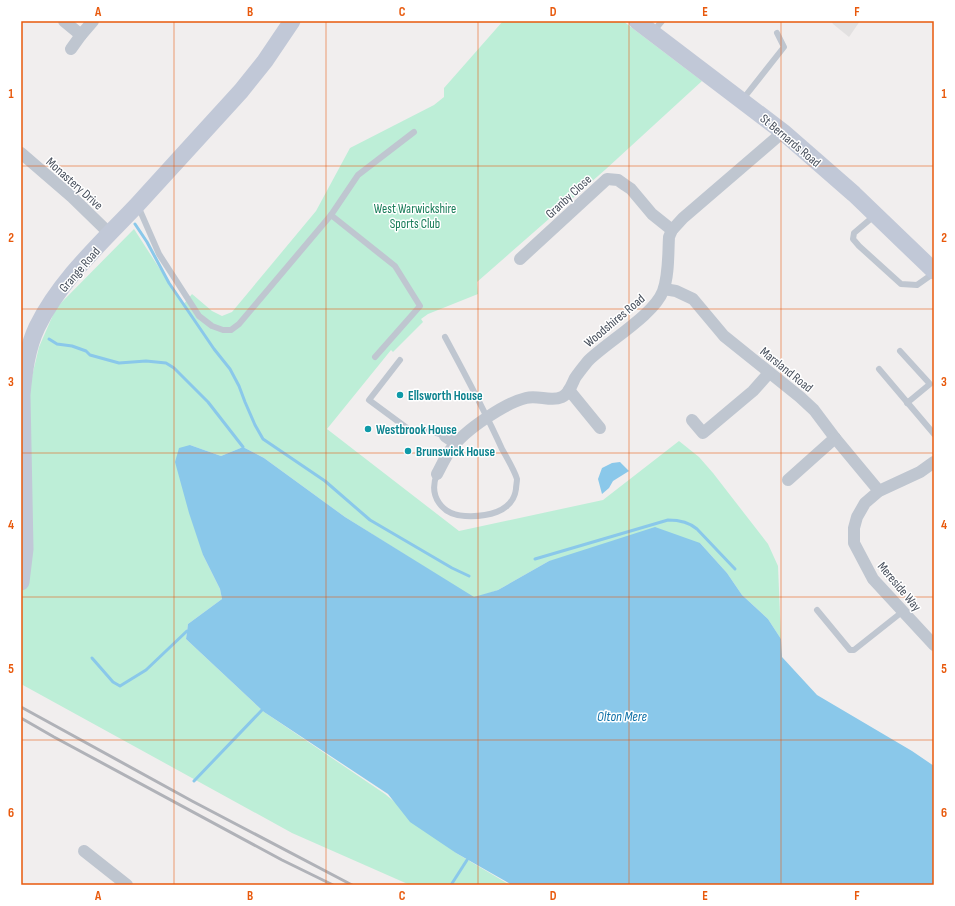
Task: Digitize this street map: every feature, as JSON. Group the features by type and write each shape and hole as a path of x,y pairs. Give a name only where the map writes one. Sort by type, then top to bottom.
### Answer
{"street":[{"path":"64,21 81,35"},
{"path":"71,49 93,21"},
{"name":"Grange Road","path":"21,580 25,549 22,394 25,351 36,328 49,305 78,269 241,91 292,21"},
{"name":"St Bernards Road","path":"637,21 657,27 742,100 783,132 876,214 934,272"},
{"path":"672,230 683,218 783,132"},
{"name":"Monastery Drive","path":"21,153 72,197 110,234"},
{"name":"Granby Close","path":"520,258 607,179 618,180 625,185 652,214 672,230"},
{"name":"Woodshires Road","path":"569,390 576,377 589,360 657,302 664,289 669,237 672,230"},
{"name":"Marsland Road","path":"664,289 676,291 693,299 724,336 788,387 814,410 879,491"},
{"path":"692,420 703,433 753,391 769,373"},
{"path":"437,474 450,449 450,440 516,400 527,397 552,399 561,398 569,390 600,428"},
{"path":"788,480 835,438"},
{"name":"Mereside Way","path":"932,468 879,491 865,503 857,517 854,528 854,543 873,579 934,645"},
{"path":"84,851 127,885"}],"lane":[{"path":"742,100 784,47 777,33"},
{"path":"137,205 159,254 199,316 212,326 223,330 231,330 239,324 331,215 358,175 414,132"},
{"path":"876,214 854,233 853,239 859,246 901,284 917,285 934,272"},
{"path":"331,215 395,266 420,306 374,357"},
{"path":"437,474 433,489 436,500 449,512 461,516 488,515 507,506 513,499 517,480 488,416 445,337"},
{"path":"900,351 930,384 907,403"},
{"path":"400,360 369,400 411,432 426,430 450,440"},
{"path":"879,369 934,434"},
{"path":"817,610 850,650 854,650 902,612"}],"shaded area":[{"path":"831,21 860,21 849,37"}],"green space":[{"name":"West Warwickshire Sports Club","path":"503,21 623,21 702,81 606,169 477,282 478,294 428,314 421,319 423,322 393,352 391,350 327,429 459,531 603,500 679,441 699,457 713,473 768,544 778,566 781,639 768,619 742,595 727,573 700,543 549,561 498,590 474,598 345,517 264,458 243,447 221,456 190,445 203,555 220,589 222,599 188,624 186,639 264,712 385,794 456,853 510,885 410,885 292,833 21,684 21,596 30,556 28,393 39,347 56,308 134,229 183,305 192,294 212,311 222,316 232,312 316,211 350,148 434,105 444,97 444,88"}],"water":[{"name":"Olton Mere","path":"190,445 221,456 243,447 264,458 345,517 474,597 498,590 549,561 655,527 700,543 727,573 742,595 768,619 781,639 782,657 817,695 912,751 934,766 934,885 512,885 456,853 410,822 388,794 264,712 186,639 188,624 222,599 220,589 203,555 189,513 175,462 179,448"},
{"path":"620,462 629,471 613,481 609,488 602,494 598,479 602,468 612,463"}],"waterway":[{"path":"135,224 147,242 169,283 214,349 230,369 239,386 255,425 263,439 325,481 370,520 452,568 469,576"},
{"path":"49,339 57,344 72,346 86,351 90,355 119,363 146,361 166,363 174,368 208,402 243,447"},
{"path":"535,559 672,520 687,523 697,529 735,569"},
{"path":"92,658 113,682 120,686 146,670 187,631"},
{"path":"194,781 262,710"},
{"path":"451,885 467,860"}],"railway":[{"path":"21,707 192,801 352,885"},
{"path":"21,718 282,860 333,885"}],"place":[{"name":"Ellsworth House","path":"400,395"},
{"name":"Westbrook House","path":"368,429"},
{"name":"Brunswick House","path":"408,451"}]}
